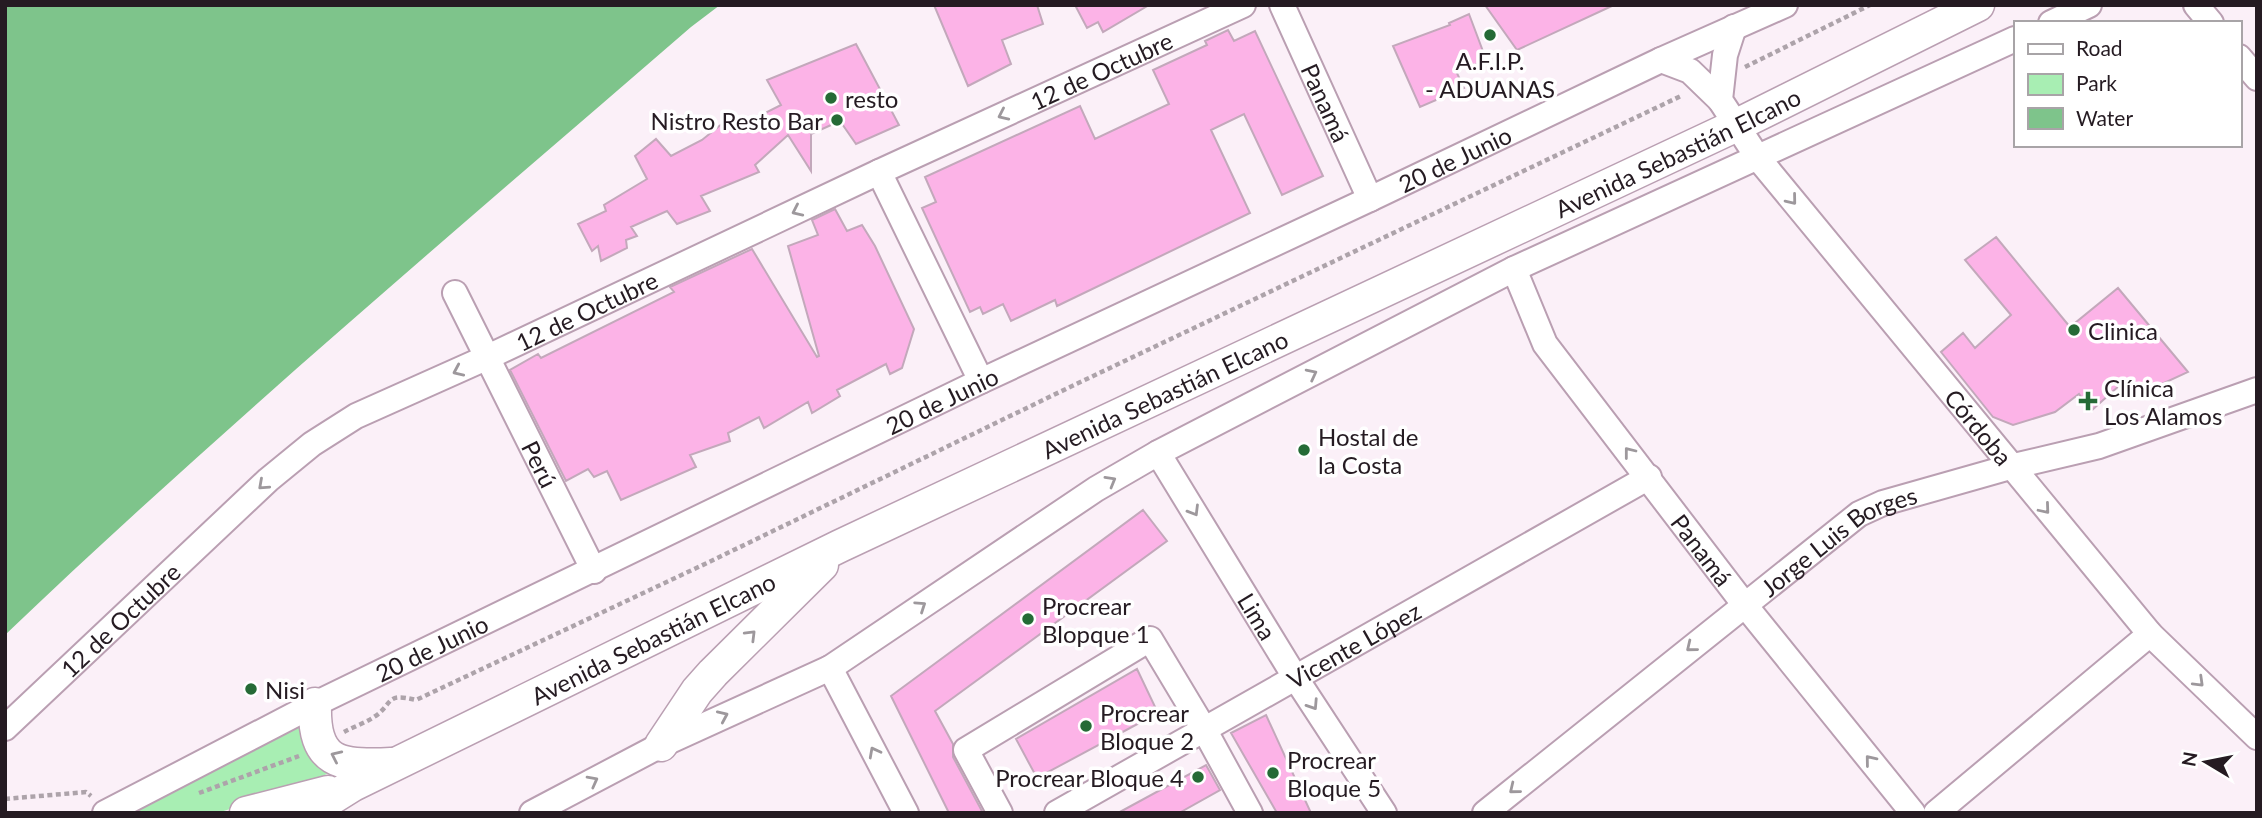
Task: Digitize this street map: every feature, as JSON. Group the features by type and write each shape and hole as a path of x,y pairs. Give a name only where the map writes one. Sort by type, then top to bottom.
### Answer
{"main road":[{"name":"Avenida Sebastián Elcano","path":"308,813 353,785 840,546 1721,98 1978,5"},
{"path":"661,744 697,691 713,673 840,546"},
{"path":"315,704 314,724 319,746 330,756 369,765 396,764"},
{"name":"Avenida Sebastián Elcano","path":"246,813 353,785"}],"street":[{"name":"12 de Octubre","path":"5,728 268,480 312,444 356,416 1243,5"},
{"name":"Panamá","path":"1282,5 1370,200"},
{"name":"20 de Junio","path":"106,812 315,704 981,381 1370,200 1661,60 1785,5"},
{"path":"2055,21 2089,5"},
{"path":"2196,5 2209,21"},
{"path":"1721,98 1725,55 1734,27"},
{"path":"532,813 661,744 830,668 1096,489 1158,453 1514,270 2014,39"},
{"path":"2241,59 2257,78"},
{"name":"Córdoba","path":"1661,60 1690,71 1721,98 1758,158 2150,634 2257,737"},
{"path":"879,172 981,381"},
{"name":"Panamá","path":"1514,270 1545,344 1744,604 1913,813"},
{"name":"Perú","path":"455,293 594,570"},
{"name":"Jorge Luis Borges","path":"1485,813 1859,514 1883,503 2010,467 2099,446 2257,390"},
{"name":"Lima","path":"1158,453 1295,677 1384,813"},
{"name":"Vicente López","path":"1057,813 1649,478"},
{"path":"1936,813 2150,634"},
{"path":"1000,813 966,750 1150,639 1250,813"},
{"path":"830,668 906,813"}],"path":[{"path":"196,795 306,754 376,716 389,701 400,696 416,700 720,557 1694,89 1721,98 1870,5"},
{"path":"5,799 86,792 106,812"}],"green space":[{"path":"304,725 333,771 293,790 217,813 129,813"}],"water":[{"path":"5,5 720,5 691,27 258,403 88,556 5,635"}],"building":[{"path":"934,5 1037,5 1043,24 1002,40 1011,64 968,86"},
{"path":"1075,5 1149,5 1103,32 1098,22 1087,28"},
{"path":"1485,5 1614,5 1517,50"},
{"path":"1469,14 1487,62 1455,69 1464,88 1420,107 1393,46 1450,25 1449,23"},
{"path":"1228,30 1234,41 1255,31 1323,176 1282,195 1244,114 1211,130 1250,213 1057,306 1055,300 1011,321 1003,304 983,314 980,307 970,312 922,208 936,202 925,177 1080,106 1095,139 1169,104 1153,70 1207,45 1205,41"},
{"path":"856,44 899,125 856,144 840,121 811,134 811,171 788,135 755,165 759,172 701,196 710,211 677,224 667,211 631,227 637,236 626,240 627,248 601,261 598,246 592,251 578,224 606,211 604,205 647,179 635,156 656,139 671,156 702,140 728,119 734,129 781,105 767,80"},
{"path":"835,209 847,231 862,225 875,246 914,329 902,368 890,374 886,364 837,390 840,396 812,413 808,402 764,428 759,417 728,433 730,441 690,455 696,467 621,500 607,471 594,477 588,469 566,481 510,370 538,354 541,358 674,292 670,287 752,249 817,357 819,356 788,246 818,235 812,220"},
{"name":"Clinica","path":"1996,237 2070,327 2118,288 2188,372 2136,396 2121,384 2091,411 2079,394 2055,412 2013,425 1993,417 1941,352 1963,333 1975,348 2011,315 1965,260"},
{"name":"Procrear Blopque 1","path":"1143,510 1167,541 935,711 953,744 953,757 983,813 949,813 891,696"},
{"name":"Procrear Bloque 2","path":"1137,669 1158,713 1037,778 1016,739"},
{"name":"Procrear Bloque 5","path":"1266,715 1311,813 1277,813 1231,733"},
{"name":"Procrear Bloque 4","path":"1206,765 1220,790 1179,813 1118,813"}],"place":[{"name":"A.F.I.P. - ADUANAS","path":"1490,35"},
{"name":"resto","path":"831,98"},
{"name":"Nistro Resto Bar","path":"837,120"},
{"name":"Clinica","path":"2074,330"},
{"name":"Clínica Los Alamos","path":"2088,401"},
{"name":"Hostal de la Costa","path":"1304,450"},
{"name":"Procrear Blopque 1","path":"1028,619"},
{"name":"Nisi","path":"251,689"},
{"name":"Procrear Bloque 2","path":"1086,726"},
{"name":"Procrear Bloque 5","path":"1273,773"},
{"name":"Procrear Bloque 4","path":"1198,777"}]}
